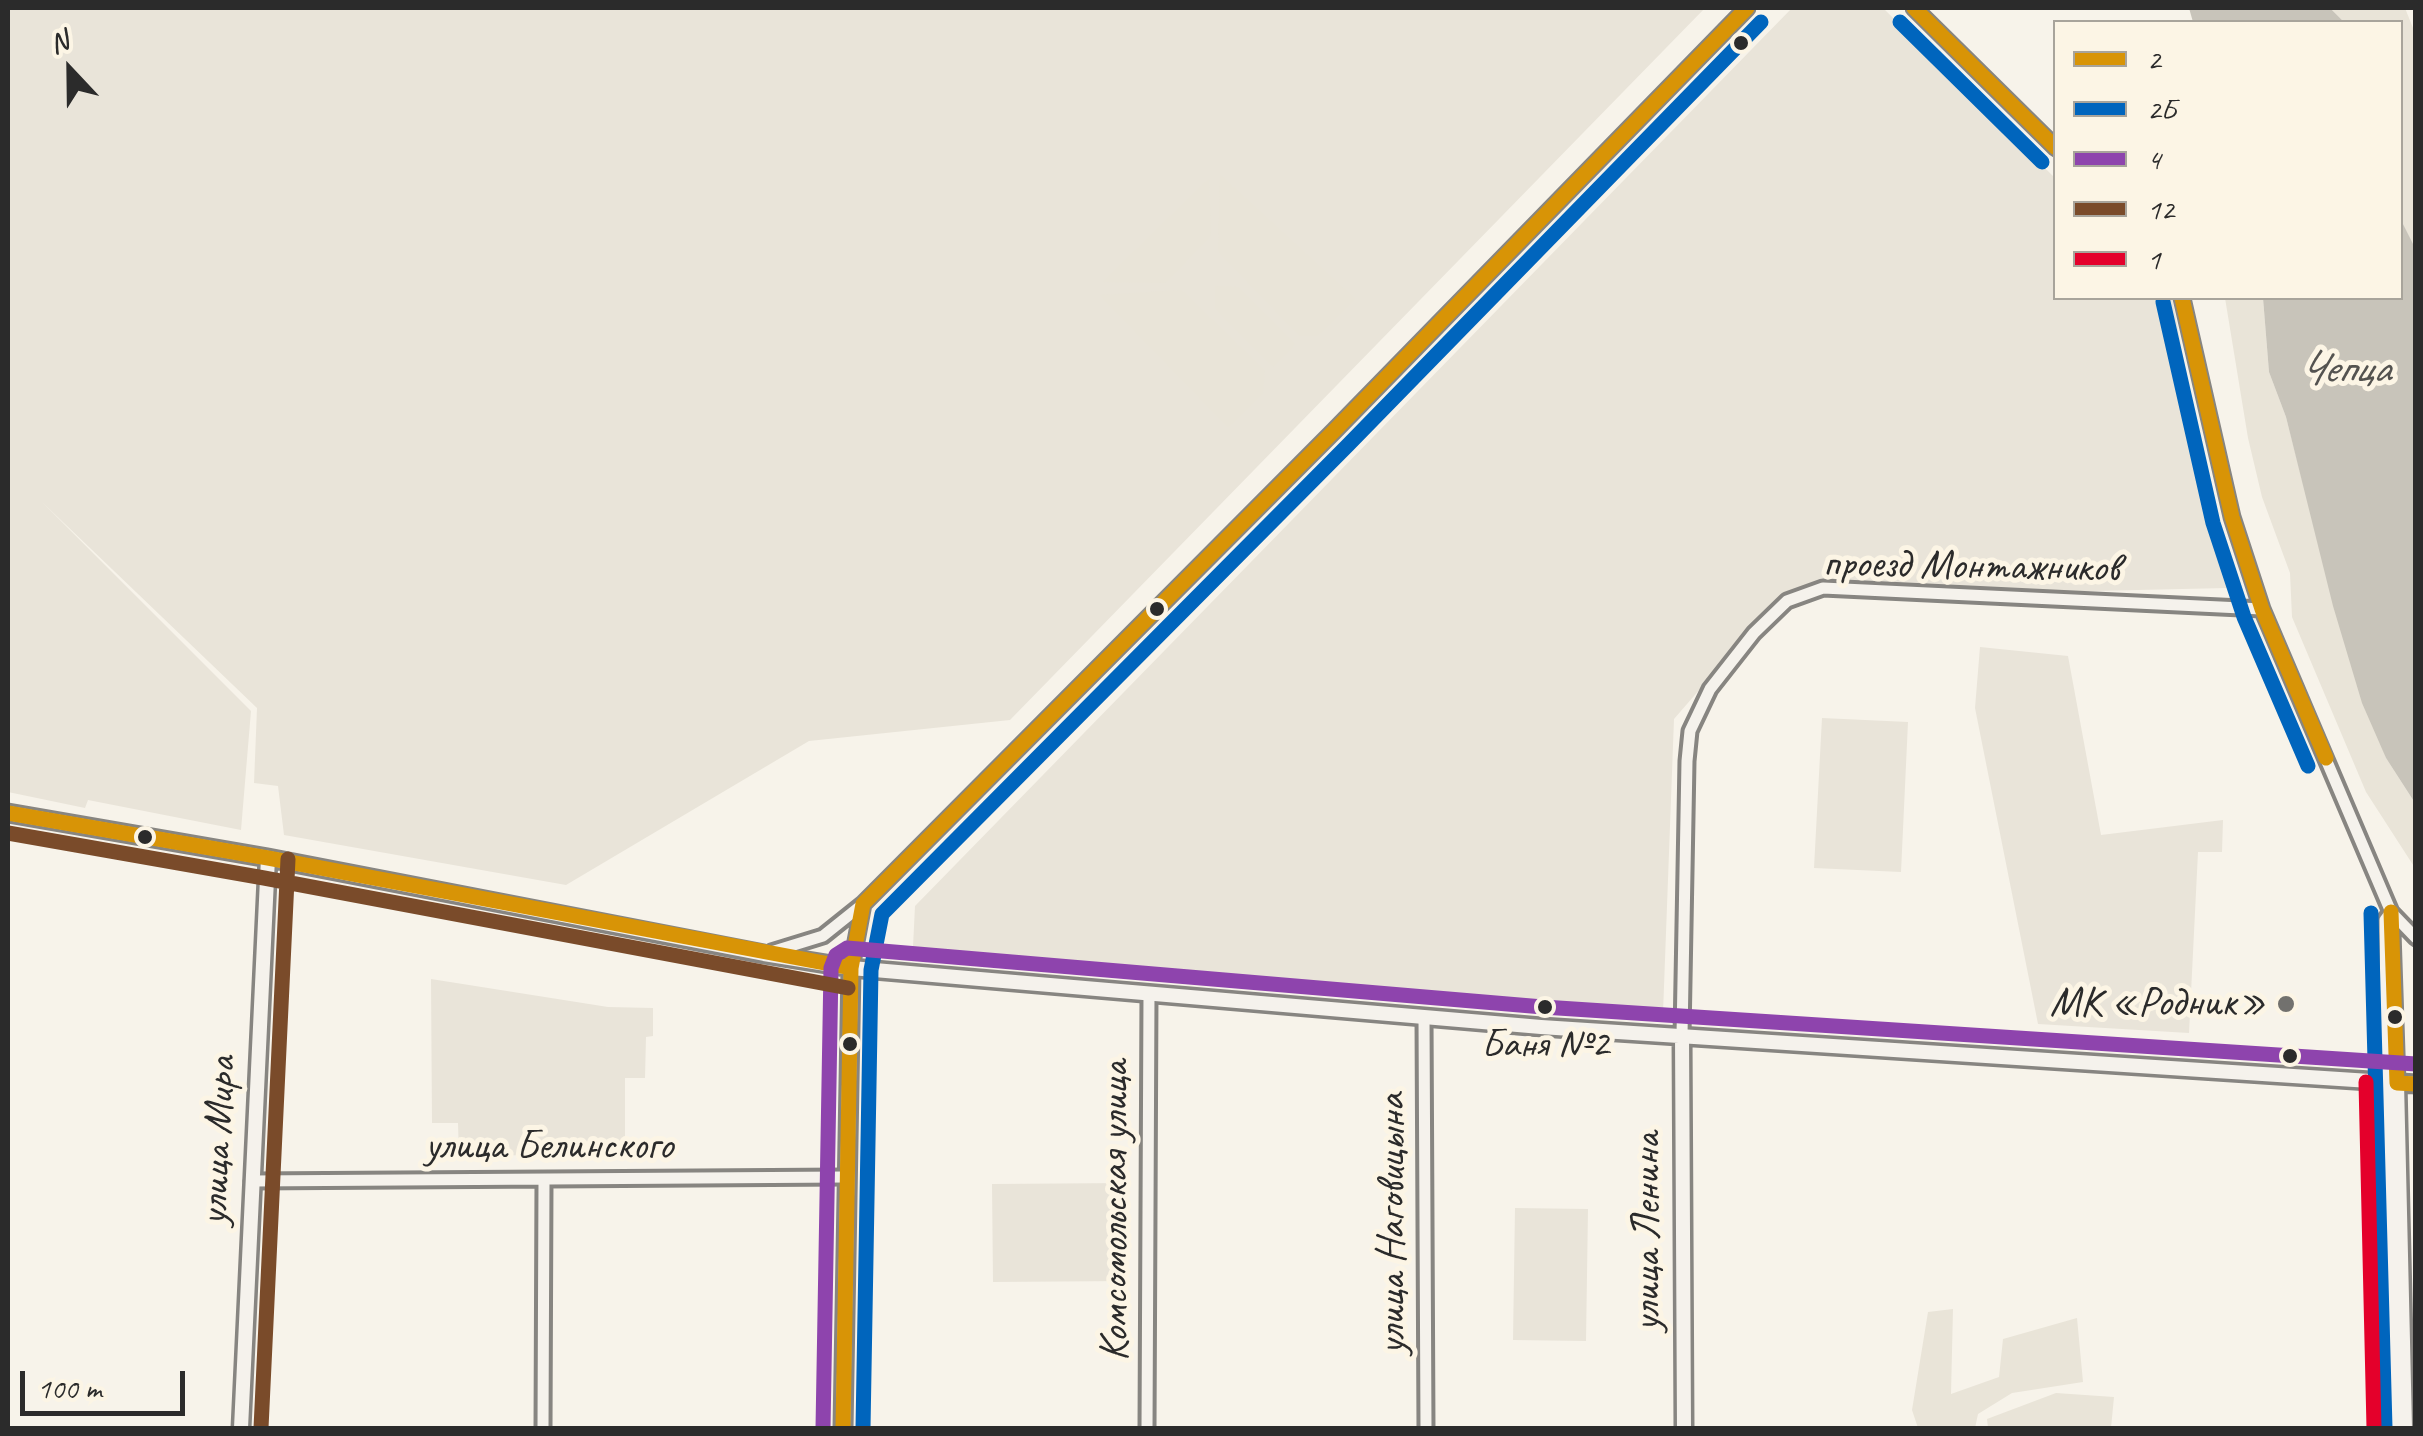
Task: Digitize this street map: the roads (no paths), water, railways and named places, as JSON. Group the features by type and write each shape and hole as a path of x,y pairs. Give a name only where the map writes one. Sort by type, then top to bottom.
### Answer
{"street":[{"path":"764,954 823,936 863,904 1748,8"},
{"path":"1914,8 2053,145"},
{"path":"2182,300 2232,517 2262,608 2384,894 2388,916 2394,1428"},
{"name":"проезд Монтажников","path":"1682,1035 1690,731 1710,690 1754,633 1787,601 1823,588 2262,608"},
{"path":"8,813 851,968 1424,1018 2416,1084"},
{"name":"улица Мира","path":"241,1428 268,858"},
{"path":"843,1428 851,968 863,904"},
{"path":"2388,916 2416,938"},
{"path":"2388,916 2385,1061 2391,1082 2404,1428"},
{"name":"Комсомольская улица","path":"1147,1428 1149,994"},
{"name":"улица Наговицына","path":"1424,1018 1426,1428"},
{"name":"улица Ленина","path":"1682,1035 1684,1428"},
{"name":"улица Белинского","path":"252,1181 845,1177"},
{"path":"544,1181 544,1428"}],"water":[{"path":"2189,8 2330,8 2342,20 2192,20"},
{"name":"Чепца","path":"2403,224 2416,250 2415,803 2386,758 2362,703 2333,606 2286,417 2269,372 2263,300 2403,300"}],"place":[{"name":"МК «Родник»","path":"2286,1004"},
{"name":"Баня №2","path":"1545,1007"}]}
